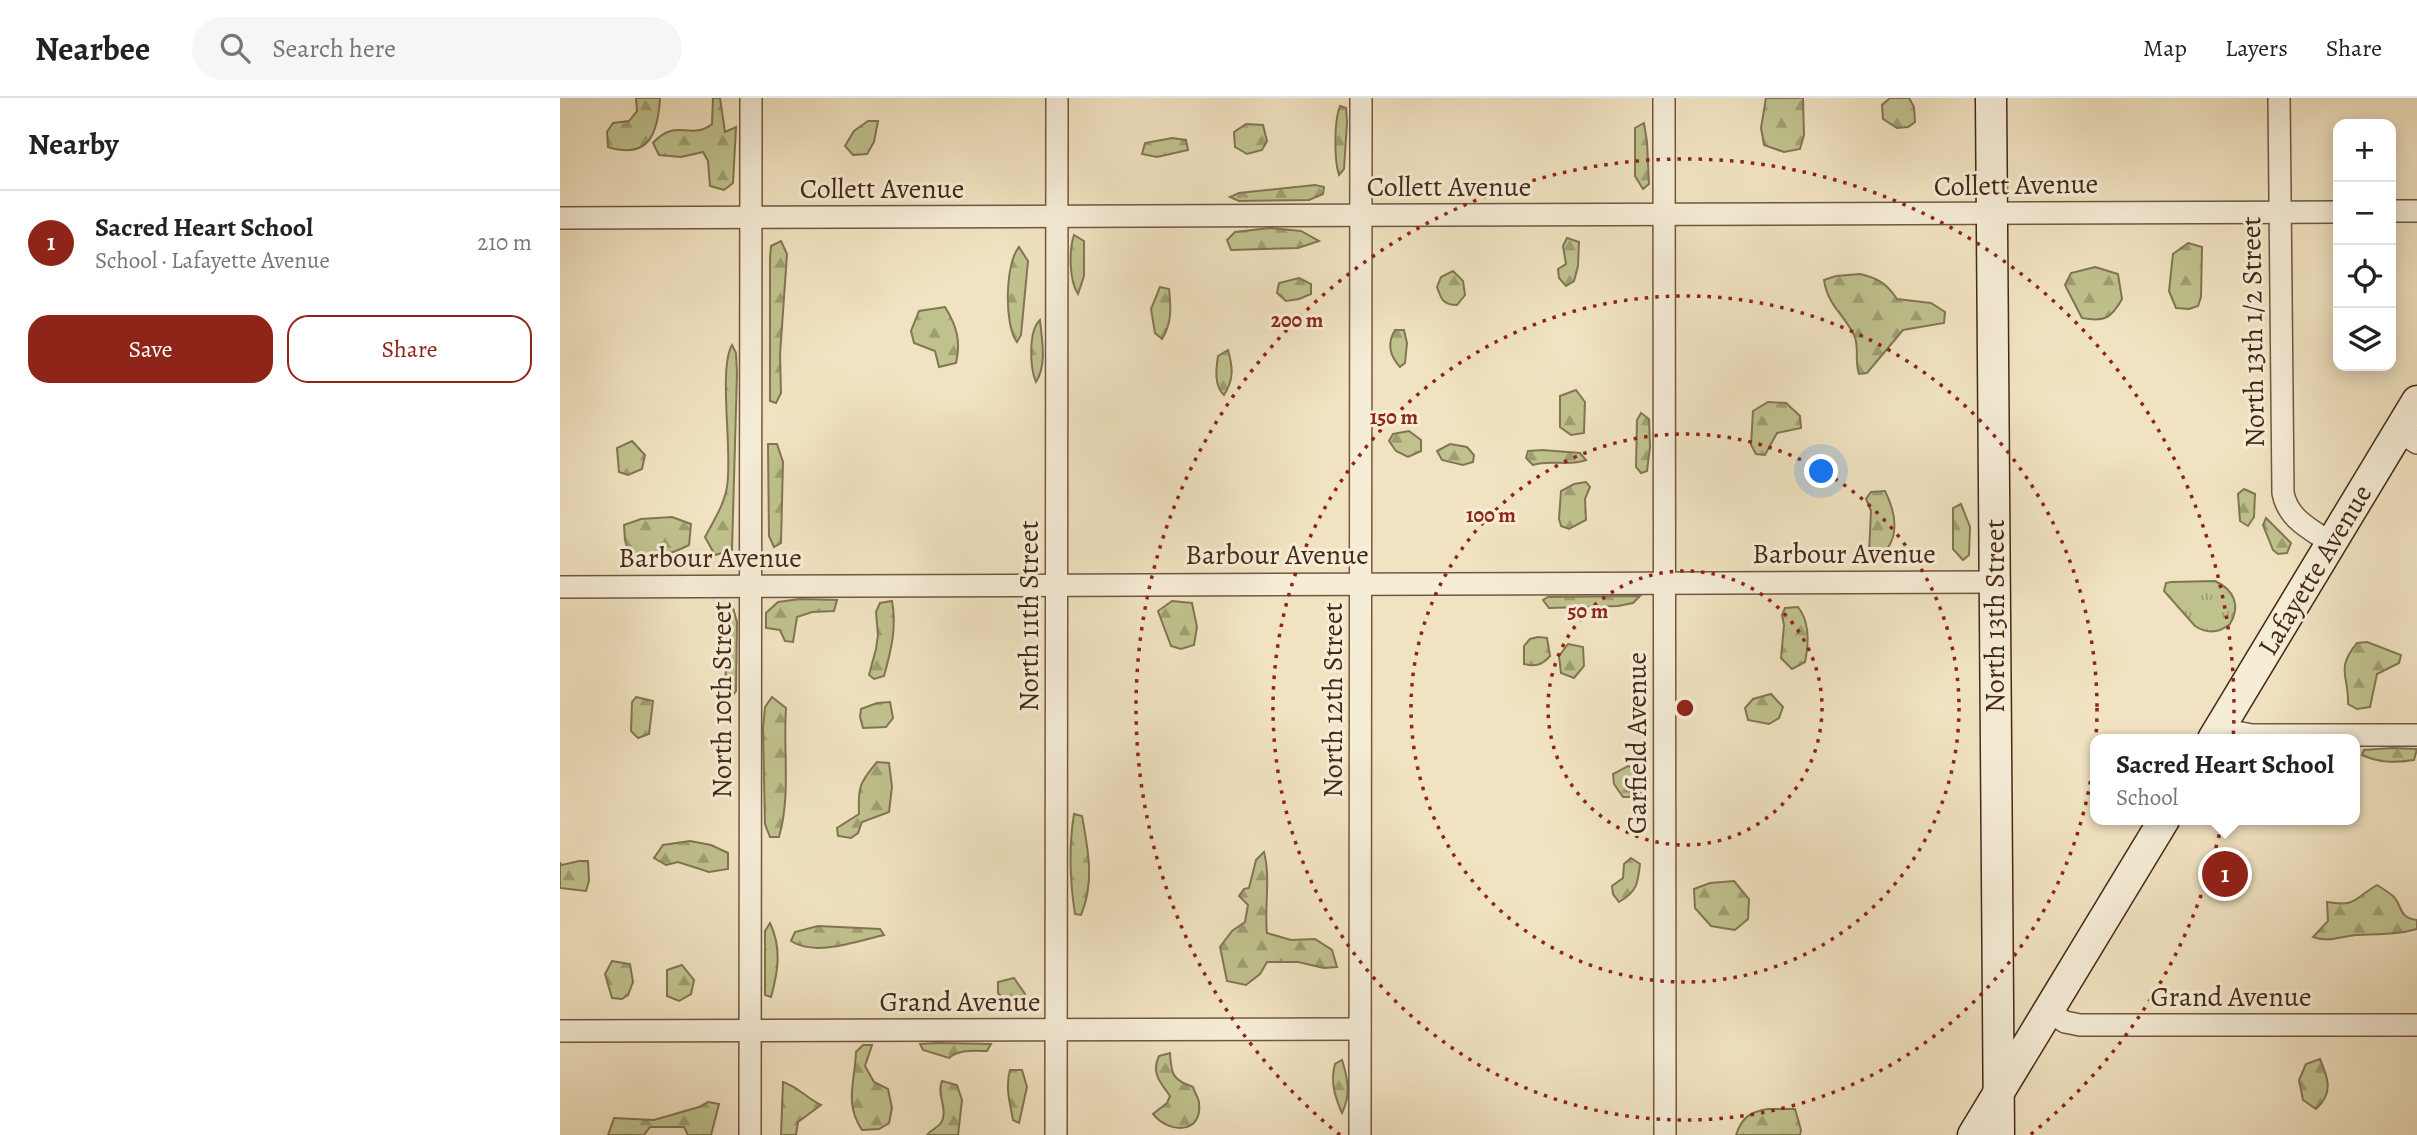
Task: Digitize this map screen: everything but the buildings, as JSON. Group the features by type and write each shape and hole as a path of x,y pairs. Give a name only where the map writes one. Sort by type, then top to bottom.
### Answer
{"street":[{"name":"North 10th Street","path":"750,1135 751,98"},
{"name":"North 11th Street","path":"1056,1135 1058,98"},
{"name":"North 12th Street","path":"1360,1135 1361,98"},
{"name":"Garfield Avenue","path":"1664,98 1665,1135"},
{"name":"North 13th Street","path":"1991,98 1999,1135"},
{"name":"North 13th 1/2 Street","path":"2279,98 2283,493 2286,508 2331,544"},
{"path":"2396,211 2417,211"},
{"name":"Collett Avenue","path":"560,218 2333,212"},
{"name":"Lafayette Avenue","path":"2218,731 2331,544 2408,437 2417,401"},
{"name":"Barbour Avenue","path":"560,587 1995,582"},
{"path":"2218,731 2247,734"},
{"path":"2360,735 2417,735"},
{"path":"1973,1135 2161,825"},
{"name":"Grand Avenue","path":"2048,1011 2065,1022 2080,1025 2417,1025"},
{"name":"Grand Avenue","path":"560,1031 1360,1029"}],"green space":[{"path":"636,98 660,98 657,122 649,140 633,150 608,147 607,132 613,123 629,121 637,111"},
{"path":"713,98 720,98 725,132 736,127 733,183 724,190 710,186 708,161 703,152 681,157 659,155 653,143 669,131 704,129 712,124"},
{"path":"1766,98 1803,98 1804,135 1800,149 1784,152 1764,145 1761,128"},
{"path":"1890,98 1909,98 1914,107 1915,122 1908,127 1897,128 1883,119 1882,105"},
{"path":"1340,106 1346,108 1347,122 1344,169 1339,175 1335,141"},
{"path":"868,121 878,121 874,142 867,154 853,155 845,146 854,131"},
{"path":"1644,123 1649,184 1643,189 1635,176 1635,128"},
{"path":"1246,124 1263,125 1267,141 1262,150 1247,154 1235,147 1234,132"},
{"path":"1172,138 1186,140 1188,150 1157,157 1142,154 1145,143"},
{"path":"1315,185 1324,187 1323,194 1309,200 1239,201 1230,197 1239,193"},
{"path":"1270,228 1301,231 1319,241 1298,248 1231,250 1227,240 1235,232"},
{"path":"1074,235 1084,241 1084,276 1078,294 1071,265"},
{"path":"1567,238 1579,242 1574,281 1566,286 1559,278 1558,269 1566,264 1563,246"},
{"path":"781,241 787,254 780,355 781,393 776,403 770,401 770,258 771,246"},
{"path":"2188,243 2202,247 2201,297 2198,306 2189,309 2176,308 2169,291 2173,254"},
{"path":"1019,247 1028,261 1021,335 1017,342 1010,323 1008,294 1011,266"},
{"path":"2095,267 2118,274 2122,299 2110,315 2096,320 2082,318 2065,285 2071,273"},
{"path":"1453,271 1463,281 1465,295 1457,305 1443,300 1437,287 1441,277"},
{"path":"1860,274 1882,282 1897,299 1931,303 1945,312 1944,323 1903,330 1867,373 1859,374 1856,340 1829,296 1824,280"},
{"path":"1299,278 1311,284 1311,294 1286,301 1277,293 1279,283"},
{"path":"1160,287 1169,289 1170,303 1169,321 1162,339 1155,333 1151,309"},
{"path":"945,307 957,334 958,348 956,363 939,367 935,351 914,343 911,331 919,311"},
{"path":"1040,320 1043,360 1036,382 1031,350 1033,332"},
{"path":"1395,330 1404,330 1407,343 1405,363 1400,367 1391,349"},
{"path":"732,345 736,353 737,373 732,550 715,555 705,537 721,506 727,487 726,373"},
{"path":"1228,350 1232,373 1224,395 1217,382 1217,366 1218,356"},
{"path":"1576,390 1585,402 1584,433 1571,435 1560,427 1560,396"},
{"path":"1768,402 1786,403 1800,416 1801,428 1777,433 1765,455 1756,454 1751,445 1753,411"},
{"path":"1641,413 1649,419 1650,447 1647,471 1641,473 1636,467 1637,420"},
{"path":"1409,431 1421,440 1421,451 1408,457 1396,451 1389,441 1393,434"},
{"path":"632,441 645,455 642,469 628,475 619,472 617,448"},
{"path":"768,444 777,444 783,462 781,543 774,547 769,536"},
{"path":"1450,444 1467,447 1474,455 1473,462 1463,465 1442,460 1437,451"},
{"path":"1528,451 1580,453 1586,460 1533,465 1526,458"},
{"path":"1586,482 1590,487 1585,499 1586,520 1569,529 1561,526 1561,491 1574,484"},
{"path":"2244,489 2255,494 2254,517 2248,526 2240,521 2238,494"},
{"path":"1885,491 1894,519 1893,536 1890,545 1876,559 1869,553 1871,511 1866,499 1871,492"},
{"path":"1961,504 1970,527 1969,555 1963,560 1953,549 1953,508"},
{"path":"672,517 691,524 689,545 649,557 634,557 628,551 624,525 641,519"},
{"path":"2266,518 2291,543 2287,553 2278,554 2273,550 2263,525"},
{"path":"2215,581 2227,589 2235,604 2230,624 2217,631 2195,626 2164,591 2166,583 2171,582"},
{"path":"1640,596 1633,603 1618,606 1549,608 1543,600 1548,597"},
{"path":"800,599 837,600 834,611 812,612 797,617 793,642 785,641 780,630 766,628 766,613 778,602"},
{"path":"892,601 894,630 889,657 884,676 874,679 869,675 878,635 876,612 880,603"},
{"path":"1172,601 1192,603 1197,627 1194,645 1181,649 1171,646 1158,611"},
{"path":"1798,607 1807,626 1807,648 1805,662 1792,669 1781,658 1784,625 1782,615 1785,608"},
{"path":"733,608 737,622 736,691 731,698 725,682 728,642 722,622 725,609"},
{"path":"1547,638 1550,656 1538,665 1524,664 1524,646 1530,639"},
{"path":"2367,642 2401,655 2399,663 2377,674 2370,707 2357,709 2348,704 2345,666 2357,643"},
{"path":"1568,644 1583,647 1584,666 1574,678 1561,673 1559,656"},
{"path":"1771,694 1783,707 1779,718 1769,724 1748,720 1745,708 1753,699"},
{"path":"636,697 653,701 649,734 638,738 631,731 632,702"},
{"path":"772,697 786,708 786,789 779,837 770,837 765,824 763,728 765,707"},
{"path":"890,702 893,718 886,727 863,728 861,709"},
{"path":"2417,749 2414,760 2388,762 2362,755 2364,750"},
{"path":"877,762 889,763 892,787 889,812 862,822 858,833 851,838 838,836 837,828 859,814 861,786"},
{"path":"1628,766 1644,772 1645,787 1637,797 1623,797 1614,784 1613,774"},
{"path":"1074,814 1082,816 1089,866 1088,890 1081,915 1075,914 1072,889"},
{"path":"690,841 711,845 728,853 728,869 709,872 678,862 666,865 654,858 663,845"},
{"path":"1264,852 1267,872 1267,933 1291,940 1315,939 1332,950 1337,967 1324,968 1298,962 1267,962 1260,974 1246,985 1227,981 1220,947 1232,931 1245,922 1248,905 1239,896 1244,889 1249,888 1256,860"},
{"path":"1631,858 1640,864 1637,882 1630,895 1619,902 1613,894 1612,886 1623,878 1624,864"},
{"path":"588,861 589,881 586,891 560,888 560,863 562,865"},
{"path":"1734,881 1749,899 1748,919 1735,930 1711,926 1695,908 1694,889 1710,883"},
{"path":"2377,885 2393,896 2407,917 2417,920 2417,929 2330,939 2313,937 2328,921 2327,902 2350,903"},
{"path":"770,923 778,960 771,997 765,995 765,931"},
{"path":"818,926 880,929 884,935 824,948 801,946 791,941 795,932"},
{"path":"612,961 630,964 633,982 628,995 622,999 612,998 605,974"},
{"path":"682,965 694,980 691,994 679,1001 667,996 667,970"},
{"path":"1014,978 1025,994 1023,1004 1010,1006 998,993 998,982"},
{"path":"920,1044 991,1044 987,1051 962,1052 949,1058 923,1050"},
{"path":"863,1045 872,1045 865,1066 874,1082 888,1089 892,1108 889,1123 879,1129 862,1130 853,1111 856,1052"},
{"path":"1170,1053 1174,1075 1181,1082 1193,1087 1199,1101 1196,1120 1184,1128 1168,1125 1153,1114 1167,1103 1170,1096 1158,1077 1156,1067 1159,1056"},
{"path":"2320,1059 2328,1085 2322,1103 2316,1109 2303,1100 2299,1080 2306,1064"},
{"path":"1342,1060 1348,1087 1342,1113 1335,1095 1333,1077 1335,1064"},
{"path":"1010,1070 1022,1070 1027,1087 1019,1123 1013,1120 1009,1101"},
{"path":"942,1081 957,1085 962,1100 958,1135 927,1135 943,1118 940,1092"},
{"path":"783,1082 821,1105 798,1122 796,1135 781,1135"},
{"path":"708,1102 719,1104 711,1135 688,1135 684,1127 650,1127 644,1135 608,1135 614,1118 654,1120"},
{"path":"1768,1109 1795,1109 1800,1135 1736,1135 1748,1116"}],"place":[{"name":"Sacred Heart School","path":"2225,874"}]}
